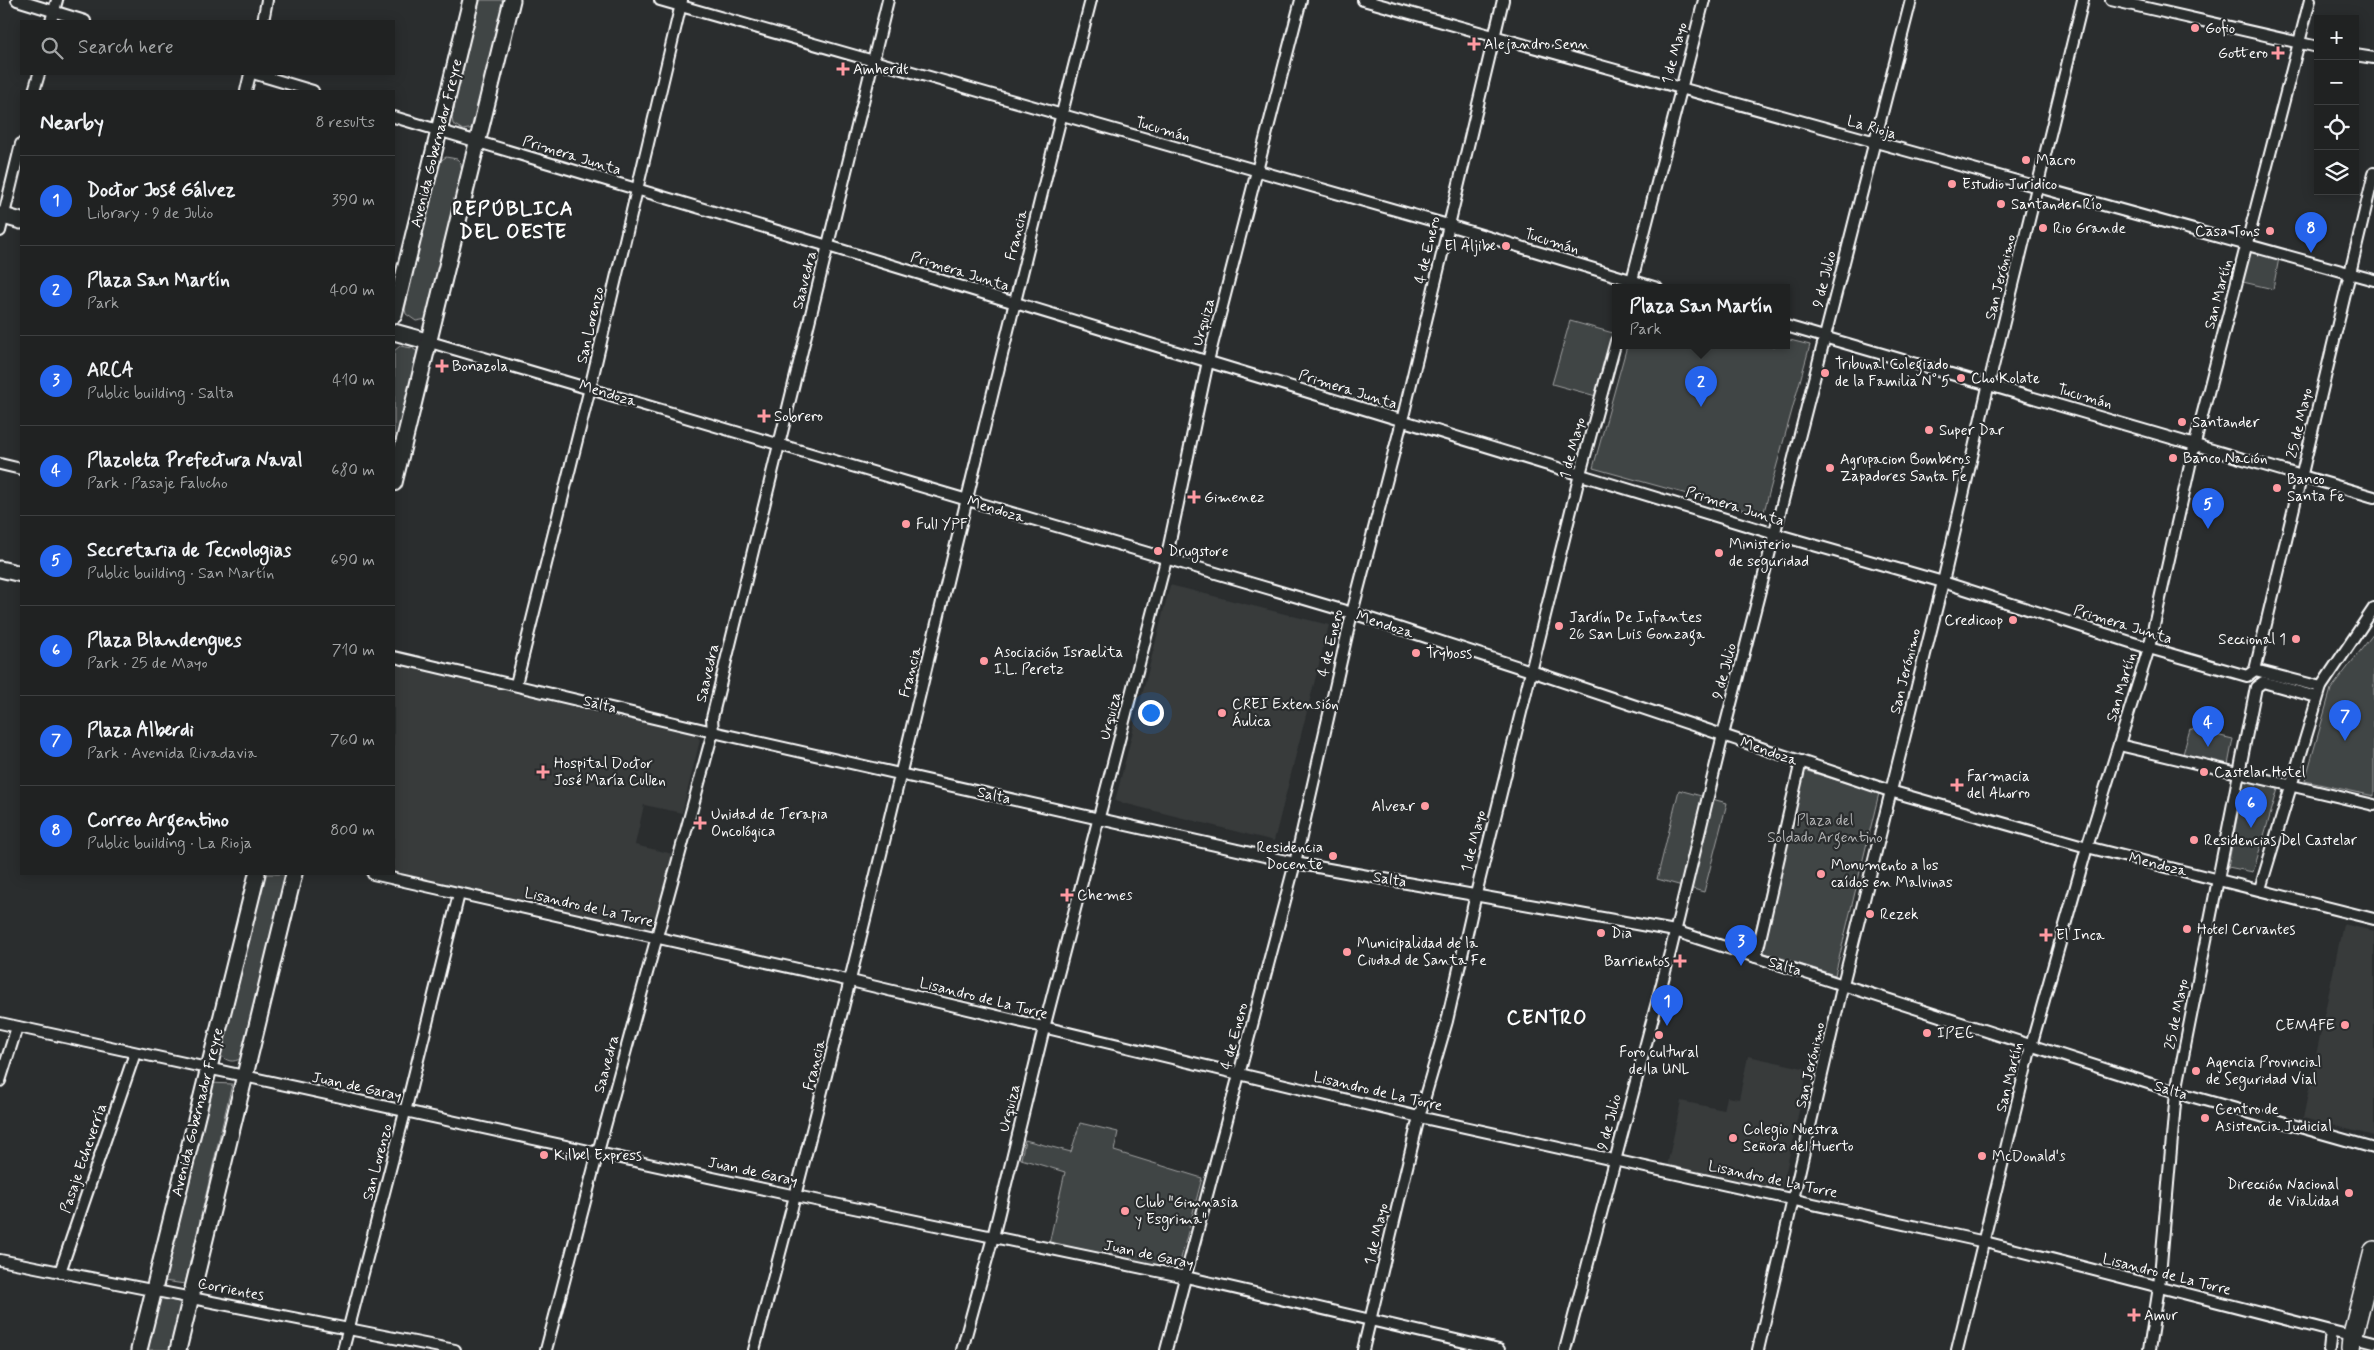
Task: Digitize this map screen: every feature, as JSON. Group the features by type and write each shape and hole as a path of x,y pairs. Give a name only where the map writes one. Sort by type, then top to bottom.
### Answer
{"highway":[{"path":"2352,1344 2374,1251"}],"main road":[{"name":"Avenida Gobernador Freyre","path":"395,311 472,0"},
{"path":"395,479 430,342 476,141 512,0"},
{"path":"2,216 20,221"},
{"name":"Mendoza","path":"395,332 430,342"},
{"path":"0,569 20,574"},
{"name":"Avenida Gobernador Freyre","path":"139,1350 207,1069 257,875"},
{"path":"178,1350 243,1076 294,875"}],"street":[{"path":"17,0 53,16 79,20"},
{"path":"53,16 57,0"},
{"path":"262,20 268,0"},
{"name":"Tucumán","path":"660,0 682,3 1061,115 1448,226 1628,284"},
{"name":"Saavedra","path":"546,1350 598,1152 714,732 712,718 777,444 888,0"},
{"name":"Francia","path":"754,1350 851,981 1014,303 1091,0"},
{"name":"Urquiza","path":"962,1350 993,1237 1044,1028 1166,560 1208,361 1259,172 1301,0"},
{"name":"La Rioja","path":"1363,0 2038,189 2374,280"},
{"name":"4 de Enero","path":"1166,1350 1295,863 1352,613 1402,421 1503,0"},
{"name":"1 de Mayo","path":"1631,284 1704,0"},
{"name":"9 de Julio","path":"1565,1350 1675,931 1873,142 1911,0"},
{"name":"San Jerónimo","path":"1758,1350 1795,1199 1843,984 1943,582 1989,383 2083,0"},
{"path":"2111,0 2314,46"},
{"name":"San Martín","path":"1957,1350 1985,1242 2031,1046 2087,847 2149,648 2194,443 2310,0"},
{"name":"San Lorenzo","path":"516,684 590,388 682,3"},
{"path":"2359,56 2374,58"},
{"path":"34,90 38,75"},
{"path":"246,90 250,75"},
{"path":"259,75 310,90"},
{"name":"Primera Junta","path":"395,117 828,246 1775,534 1943,582 2149,648 2319,692"},
{"path":"0,232 2,216 20,148"},
{"name":"25 de Mayo","path":"2251,673 2303,475 2374,173"},
{"name":"Tucumán","path":"1790,327 1989,383 2374,497"},
{"name":"Mendoza","path":"430,342 1166,560 1352,613 1890,791 2087,847 2374,919"},
{"name":"1 de Mayo","path":"1363,1350 1419,1117 1447,1021 1476,894 1580,474 1614,349"},
{"path":"0,464 20,469"},
{"path":"2260,889 2319,692 2374,608"},
{"name":"Salta","path":"395,657 516,684 714,732 1295,863 1675,931 2176,1092 2374,1148"},
{"name":"25 de Mayo","path":"2149,1350 2159,1287 2176,1092 2256,686 2263,682 2319,692"},
{"path":"2119,745 2374,805"},
{"path":"1756,957 1801,761"},
{"name":"Lisandro de La Torre","path":"378,875 851,981 1419,1117 1985,1242 2331,1331 2352,1344 2374,1342"},
{"name":"San Lorenzo","path":"342,1350 406,1112 459,894"},
{"name":"Juan de Garay","path":"0,1023 796,1196 1186,1276 1499,1350"},
{"path":"0,1081 17,1027"},
{"name":"Pasaje Echeverría","path":"60,1272 135,1053"},
{"name":"Corrientes","path":"0,1260 191,1296 455,1350"},
{"path":"2329,1350 2331,1331"}],"shaded area":[{"name":"CREI Extensión Áulica","path":"1170,585 1329,625 1274,841 1115,801"},
{"name":"Hospital Doctor José María Cullen","path":"395,663 696,734 700,740 682,813 644,805 635,845 673,854 654,926 646,931 395,872"},
{"path":"2343,924 2374,931 2374,1136 2303,1118"},
{"name":"Colegio Nuestra Señora del Huerto","path":"1748,1056 1808,1069 1782,1190 1667,1166 1681,1101 1724,1110 1727,1097 1739,1099"}],"green space":[{"path":"479,0 505,0 474,128 463,130 453,124 452,118"},
{"path":"446,157 457,159 461,163 462,173 427,319 416,321 406,314 405,309 437,167 440,161"},
{"path":"2249,250 2279,258 2273,289 2243,282"},
{"path":"1570,321 1612,333 1596,396 1552,384"},
{"path":"1790,340 1810,345 1763,515 1593,468 1626,349 1790,349"},
{"path":"400,346 412,348 418,352 419,360 395,453 395,350"},
{"path":"2374,633 2374,796 2305,781 2331,689"},
{"path":"2190,729 2233,739 2228,765 2183,754"},
{"name":"Plaza del Soldado Argentino","path":"1794,767 1879,793 1835,975 1751,949"},
{"path":"2244,780 2278,789 2253,872 2228,867"},
{"path":"1679,790 1727,803 1704,892 1657,879"},
{"path":"265,875 288,875 242,1058 230,1061 219,1054"},
{"path":"210,1083 232,1084 185,1284 164,1281"},
{"name":"Club \"Gimnasia y Esgrima\"","path":"1080,1123 1118,1132 1114,1151 1202,1178 1178,1270 1049,1244 1065,1172 1021,1159 1025,1140 1071,1152"},
{"path":"160,1298 183,1303 171,1350 148,1350"}],"place":[{"name":"Gofio","path":"2195,28"},
{"name":"Alejandro Senn","path":"1474,44"},
{"name":"Gottero","path":"2278,53"},
{"name":"Amherdt","path":"843,69"},
{"name":"Macro","path":"2026,160"},
{"name":"Estudio Juridico","path":"1952,184"},
{"name":"Santander Río","path":"2001,204"},
{"name":"Rio Grande","path":"2043,228"},
{"name":"Casa Tons","path":"2270,231"},
{"name":"El Aljibe","path":"1506,246"},
{"name":"Correo Argentino","path":"2311,253"},
{"name":"Bonazola","path":"442,366"},
{"name":"Tribunal Colegiado de la Familia N° 5","path":"1825,373"},
{"name":"Cho Kolate","path":"1961,378"},
{"name":"Plaza San Martín","path":"1701,407"},
{"name":"Sobrero","path":"764,416"},
{"name":"Santander","path":"2182,422"},
{"name":"Super Dar","path":"1929,430"},
{"name":"Banco Nación","path":"2173,458"},
{"name":"Agrupacion Bomberos Zapadores Santa Fe","path":"1830,468"},
{"name":"Banco Santa Fe","path":"2277,488"},
{"name":"Gimenez","path":"1194,497"},
{"name":"Full YPF","path":"906,524"},
{"name":"Secretaria de Tecnologias","path":"2208,529"},
{"name":"Drugstore","path":"1158,551"},
{"name":"Ministerio de seguridad","path":"1719,553"},
{"name":"Credicoop","path":"2013,620"},
{"name":"Jardín De Infantes 26 San Luis Gonzaga","path":"1559,626"},
{"name":"Seccional 1","path":"2296,639"},
{"name":"Tryboss","path":"1416,653"},
{"name":"Asociación Israelita I.L. Peretz","path":"984,661"},
{"name":"CREI Extensión Áulica","path":"1222,713"},
{"name":"Plaza Alberdi","path":"2345,741"},
{"name":"Plazoleta Prefectura Naval","path":"2208,747"},
{"name":"Hospital Doctor José María Cullen","path":"543,772"},
{"name":"Castelar Hotel","path":"2204,772"},
{"name":"Farmacia del Ahorro","path":"1957,785"},
{"name":"Alvear","path":"1425,806"},
{"name":"Unidad de Terapia Oncológica","path":"700,823"},
{"name":"Plaza Blandengues","path":"2251,828"},
{"name":"Residencias Del Castelar","path":"2194,840"},
{"name":"Residencia Docente","path":"1333,856"},
{"name":"Monumento a los caídos en Malvinas","path":"1821,874"},
{"name":"Chemes","path":"1067,895"},
{"name":"Rezek","path":"1870,914"},
{"name":"Hotel Cervantes","path":"2187,929"},
{"name":"Dia","path":"1601,933"},
{"name":"El Inca","path":"2046,935"},
{"name":"Municipalidad de la Ciudad de Santa Fe","path":"1347,952"},
{"name":"Barrientos","path":"1680,961"},
{"name":"ARCA","path":"1741,966"},
{"name":"CEMAFE","path":"2345,1025"},
{"name":"Doctor José Gálvez","path":"1667,1026"},
{"name":"IPEC","path":"1927,1033"},
{"name":"Foro cultural de la UNL","path":"1659,1035"},
{"name":"Agencia Provincial de Seguridad Vial","path":"2196,1071"},
{"name":"Centro de Asistencia Judicial","path":"2205,1118"},
{"name":"Colegio Nuestra Señora del Huerto","path":"1733,1138"},
{"name":"Kilbel Express","path":"544,1155"},
{"name":"McDonald's","path":"1982,1156"},
{"name":"Dirección Nacional de Vialidad","path":"2349,1193"},
{"name":"Club \"Gimnasia y Esgrima\"","path":"1125,1211"},
{"name":"Amur","path":"2134,1315"}],"district":[{"name":"REPÚBLICA DEL OESTE","path":"513,220"},
{"name":"CENTRO","path":"1547,1017"}]}
